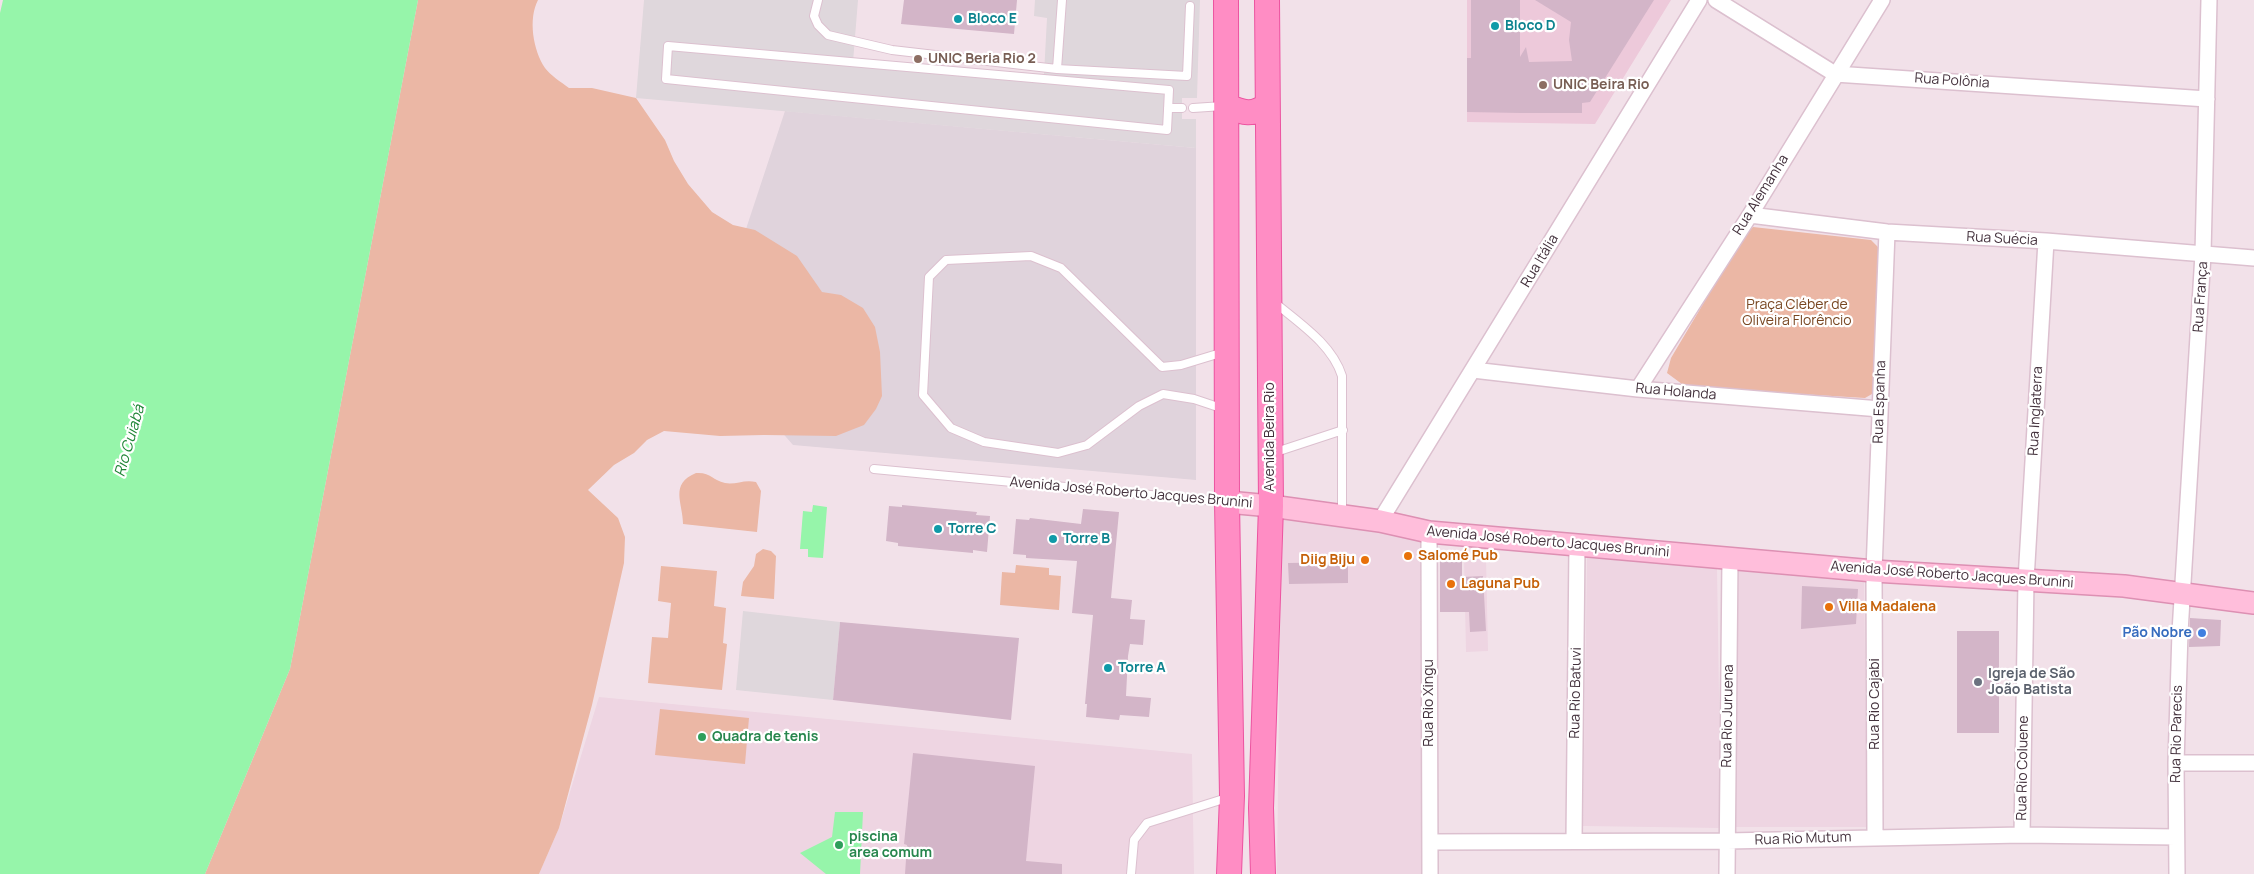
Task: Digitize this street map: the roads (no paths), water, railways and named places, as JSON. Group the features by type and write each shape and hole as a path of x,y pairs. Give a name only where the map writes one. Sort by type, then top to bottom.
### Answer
{"main road":[{"path":"1226,0 1227,502 1232,796 1229,874"},
{"name":"Avenida Beira Rio","path":"1263,874 1261,808 1271,506 1267,0"},
{"path":"1227,106 1249,114 1256,113 1268,105"},
{"name":"Avenida José Roberto Jacques Brunini","path":"1227,502 1380,521 1429,532 1874,571 2124,586 2254,603"},
{"path":"1232,796 1242,791 1248,793 1261,808"}],"street":[{"name":"Rua Itália","path":"1380,521 1699,0"},
{"name":"Rua Polônia","path":"1716,0 1835,74 2208,99"},
{"name":"Rua Alemanha","path":"1638,389 1750,215 1882,0"},
{"name":"Rua França","path":"2182,594 2203,254 2209,0"},
{"name":"Rua Suécia","path":"1750,215 1887,232 2046,241 2254,258"},
{"name":"Rua Espanha","path":"1874,571 1887,232"},
{"name":"Rua Inglaterra","path":"2026,580 2046,241"},
{"name":"Rua Holanda","path":"1473,370 1638,389 1880,409"},
{"name":"Rua Rio Xingu","path":"1429,532 1430,874"},
{"name":"Rua Rio Batuvi","path":"1574,840 1577,545"},
{"name":"Rua Rio Juruena","path":"1727,874 1730,559"},
{"name":"Rua Rio Cajabi","path":"1874,571 1875,837"},
{"name":"Rua Rio Coluene","path":"2022,835 2026,580"},
{"name":"Rua Rio Parecis","path":"2177,874 2176,763 2182,594"},
{"path":"2176,763 2254,763"},
{"name":"Rua Rio Mutum","path":"1430,842 1574,840 1727,841 2022,835 2176,837"}],"lane":[{"path":"818,0 814,16 818,25 828,35 892,50 1057,68 1186,76 1190,6"},
{"path":"1057,68 1062,0"},
{"path":"668,46 1169,90 1168,108 1167,130 666,79 668,46"},
{"path":"1193,108 1227,106"},
{"path":"1168,108 1182,108"},
{"path":"1228,351 1181,365 1162,368 1061,268 1031,256 946,260 929,277 923,395 951,428 984,442 1058,453 1087,445 1139,406 1163,394 1194,398 1228,410"},
{"path":"1269,298 1321,342 1339,365 1342,376 1342,516"},
{"path":"1270,454 1342,430"},
{"name":"Avenida José Roberto Jacques Brunini","path":"874,469 1227,502"},
{"path":"1131,874 1134,840 1147,823 1232,796"}],"water":[{"name":"Rio Cuiabá","path":"3,0 418,0 290,669 205,874 0,874 0,13"},
{"path":"813,505 827,507 823,558 808,557 808,549 800,549 803,511 812,512"},
{"name":"piscina area comum","path":"835,812 863,812 860,874 826,874 800,853 832,837"}],"place":[{"name":"Bloco E","path":"958,19"},
{"name":"Bloco D","path":"1495,26"},
{"name":"UNIC Beria Rio 2","path":"918,59"},
{"name":"UNIC Beira Rio","path":"1543,85"},
{"name":"Torre C","path":"938,529"},
{"name":"Torre B","path":"1053,539"},
{"name":"Salomé Pub","path":"1408,556"},
{"name":"Diig Biju","path":"1365,560"},
{"name":"Laguna Pub","path":"1451,584"},
{"name":"Villa Madalena","path":"1829,607"},
{"name":"Pão Nobre","path":"2202,633"},
{"name":"Torre A","path":"1108,668"},
{"name":"Igreja de São João Batista","path":"1978,682"},
{"name":"Quadra de tenis","path":"702,737"},
{"name":"piscina area comum","path":"839,845"}],"park label":[{"name":"Praça Cléber de Oliveira Florêncio","path":"1797,314"}]}
